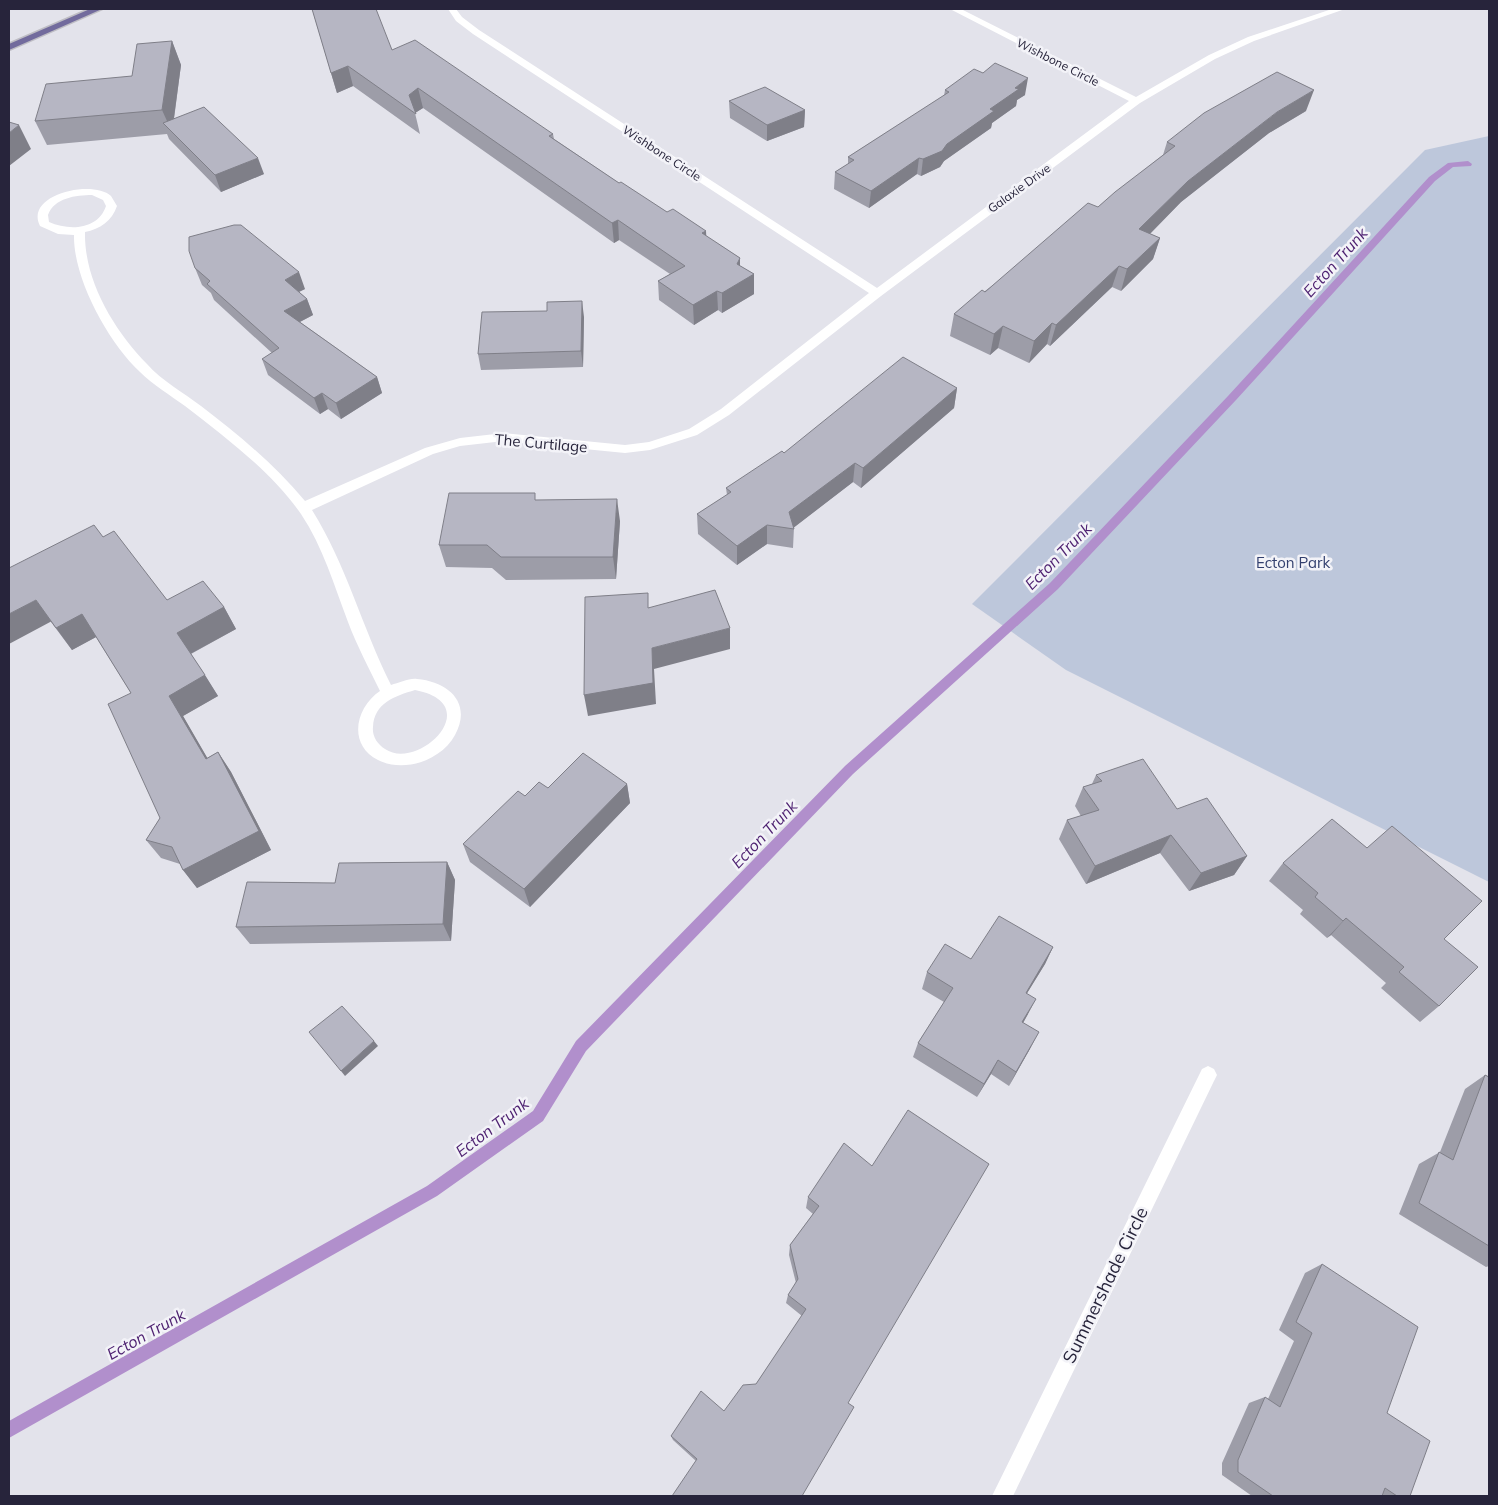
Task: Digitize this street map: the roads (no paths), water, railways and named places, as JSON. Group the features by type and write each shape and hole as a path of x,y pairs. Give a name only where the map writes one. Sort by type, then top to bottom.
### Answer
{"main road":[{"path":"9,47 97,9"}],"street":[{"name":"Wishbone Circle","path":"452,9 459,19 476,32 876,293"},
{"name":"Wishbone Circle","path":"954,9 1136,101"},
{"name":"Galaxie Drive","path":"726,412 876,293 1136,101 1212,58 1251,39 1340,9"},
{"path":"94,192 107,197 111,202 112,209 108,216 101,222 80,231 64,232 50,229 44,224 42,219 43,212 56,200 76,193 94,192"},
{"path":"80,231 78,240 81,259 91,287 110,325 131,355 144,369 260,461 302,508 320,534 341,582 367,652 388,691"},
{"name":"The Curtilage","path":"302,508 429,451 460,442 504,438 625,449 650,446 693,432 726,412"},
{"path":"415,684 428,686 449,698 454,709 454,720 450,732 443,742 430,752 415,757 399,759 384,755 372,748 365,737 363,725 367,712 375,700 388,691 401,686 415,684"},
{"name":"Summershade Circle","path":"1002,1496 1208,1075"}],"waterway":[{"name":"Ecton Trunk","path":"9,1430 432,1191 538,1116 581,1046 849,770 1054,586 1232,398 1432,179 1451,165 1468,164"}],"park label":[{"name":"Ecton Park","path":"1293,562"}]}
